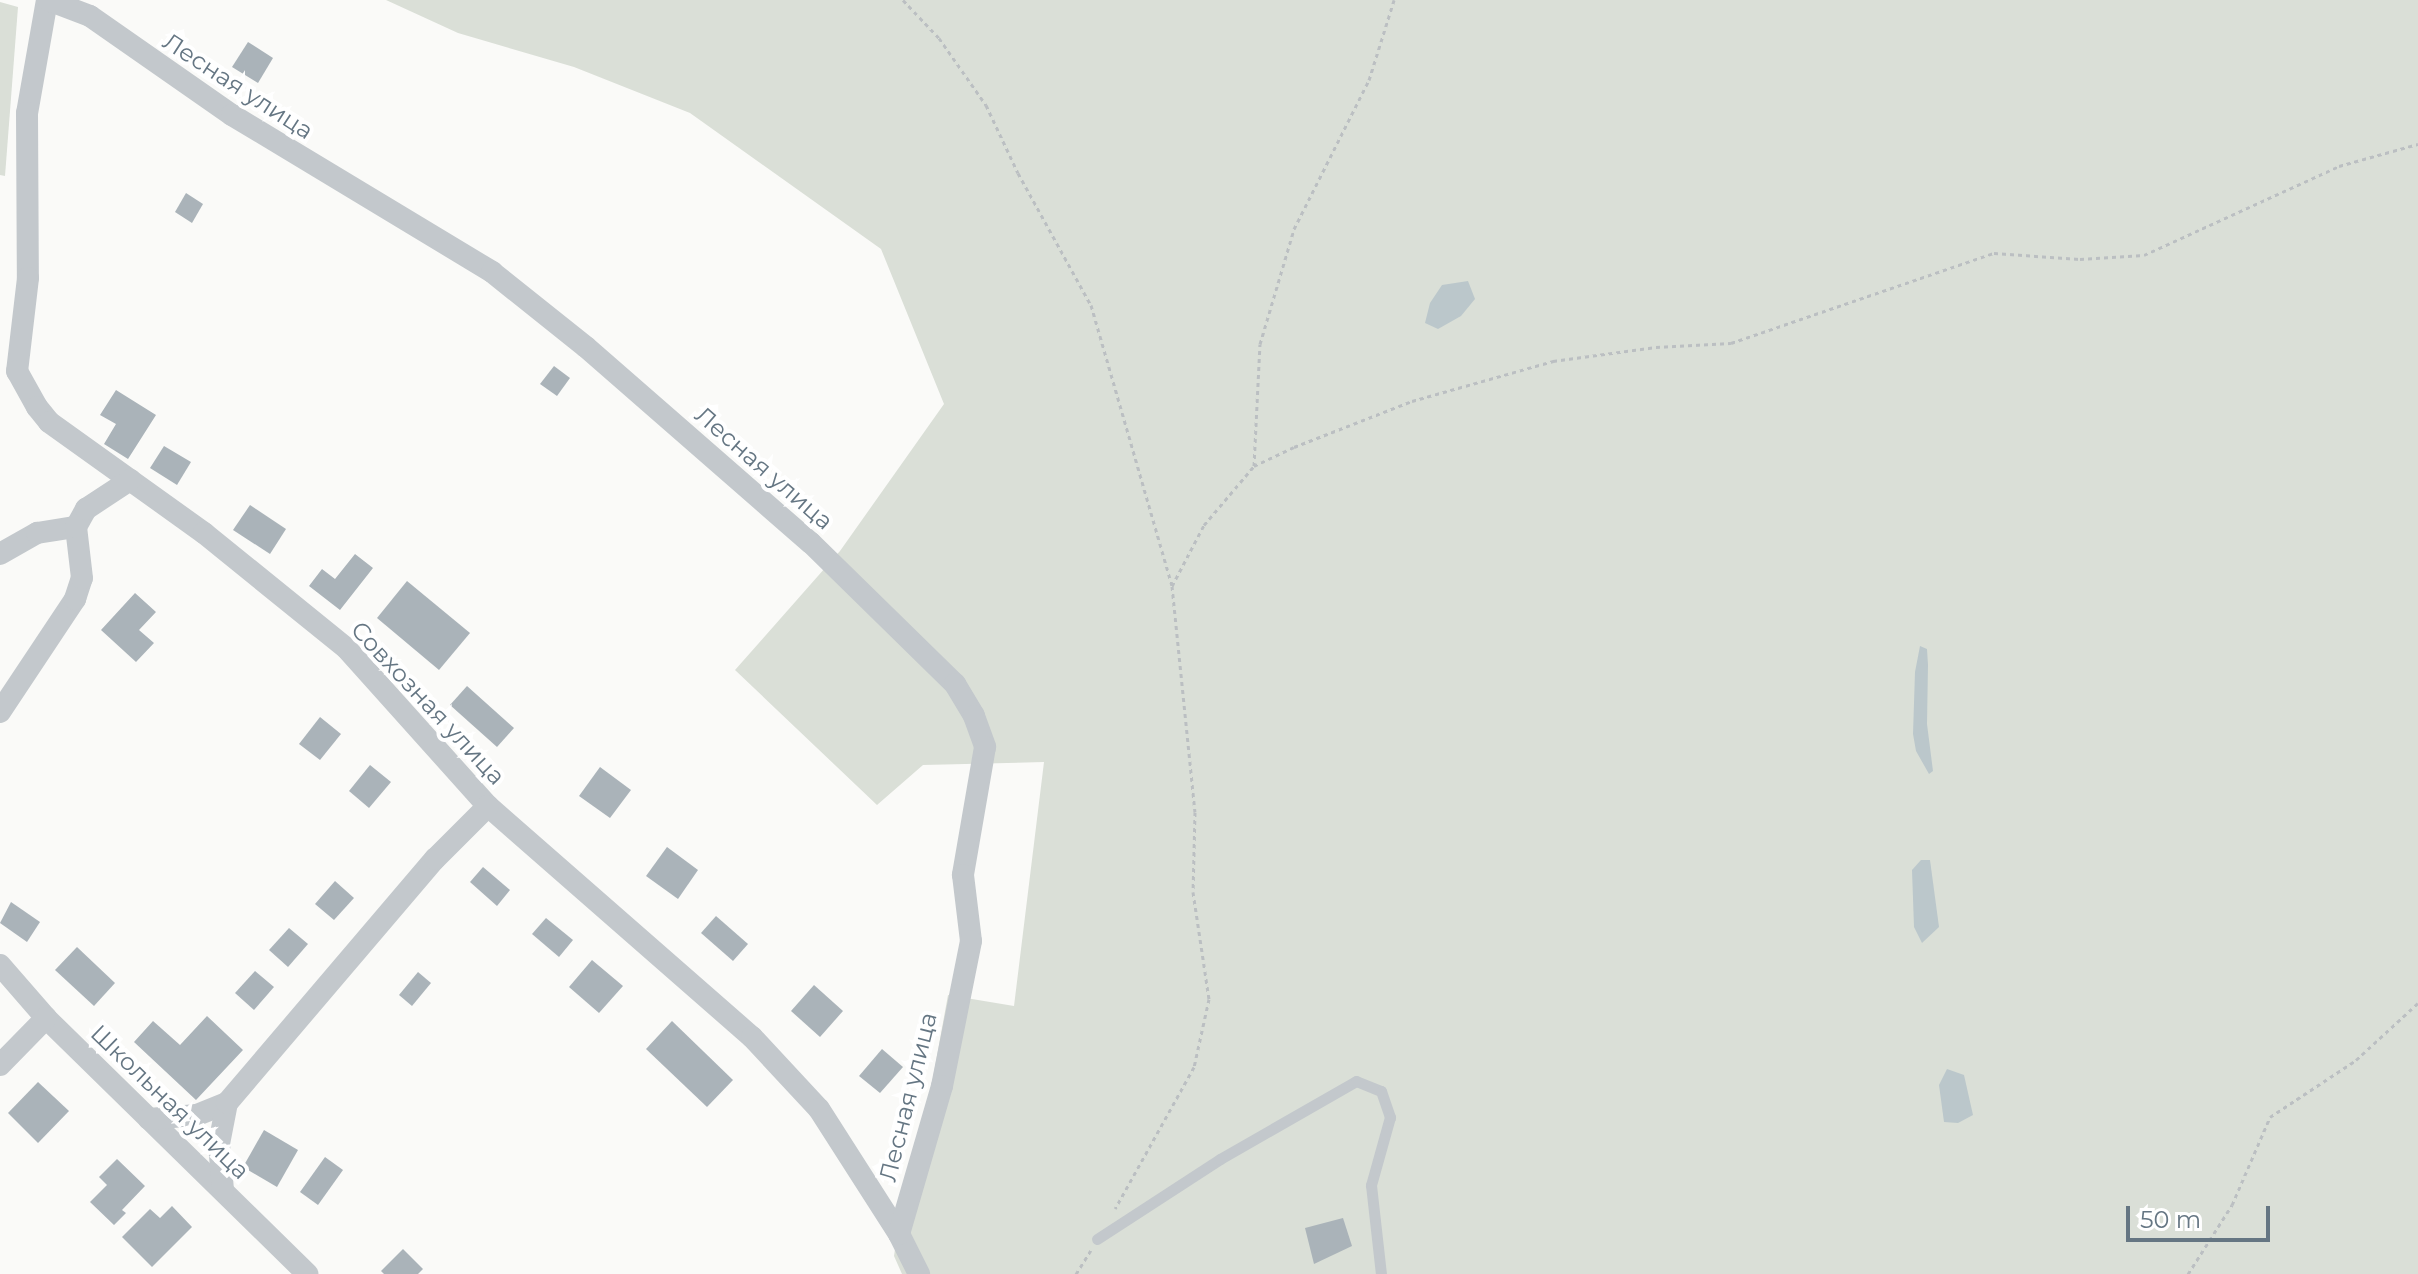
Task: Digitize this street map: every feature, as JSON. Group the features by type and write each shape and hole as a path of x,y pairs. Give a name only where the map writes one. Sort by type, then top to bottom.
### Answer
{"street":[{"name":"Совхозная улица","path":"47,0 27,113 28,278 17,371 27,392 49,422 204,533 347,649 488,806 752,1037 819,1109 899,1234 919,1274"},
{"name":"Лесная улица","path":"47,0 90,16 232,115 492,272 586,347 811,543 955,684 974,716 985,747 963,875 971,941 942,1086 899,1234"},
{"path":"0,712 75,599 82,578 76,527 90,505 130,480"},
{"path":"0,554 37,533 76,527"},
{"path":"149,1119 197,1115 227,1103 435,859 488,806"},
{"name":"Школьная улица","path":"0,965 46,1018 307,1274"},
{"path":"0,1065 46,1018"},
{"path":"223,1190 219,1144 227,1103"}],"lane":[{"path":"1097,1239 1220,1159 1356,1081 1381,1091 1390,1117 1371,1185 1381,1274"}],"path":[{"path":"903,0 939,38 986,105 1018,173 1091,305 1172,586 1195,812 1193,892 1209,999 1194,1067 1115,1209"},
{"path":"1254,466 1260,344 1294,229 1369,80 1394,0"},
{"path":"1172,586 1204,525 1254,466 1294,447 1426,397 1553,361 1656,347 1731,343 1994,253 2080,259 2144,255 2339,166 2418,144"},
{"path":"2188,1274 2232,1205 2270,1117 2356,1060 2418,1003"},
{"path":"1076,1274 1097,1239"}],"shaded area":[{"path":"386,0 2418,0 2418,1274 902,1274 894,1256 905,1181 932,1083 948,995 1014,1006 1044,762 923,765 877,805 735,670 840,551 944,404 881,249 690,113 574,67 458,33"},
{"path":"0,2 18,7 5,176 0,175"},
{"path":"1468,281 1475,299 1461,316 1438,329 1425,323 1430,303 1442,285"},
{"path":"1920,646 1927,649 1927,724 1933,771 1929,774 1916,751 1913,734 1915,672"},
{"path":"1921,860 1930,860 1939,927 1922,943 1914,927 1912,870"},
{"path":"1947,1069 1964,1075 1973,1115 1958,1123 1944,1122 1939,1085"}],"building":[{"path":"248,42 273,58 258,83 232,67"},
{"path":"186,193 203,204 192,223 175,212"},
{"path":"554,366 570,378 557,396 540,384"},
{"path":"116,390 156,415 128,459 104,444 116,424 100,415"},
{"path":"164,446 191,462 177,485 150,468"},
{"path":"250,505 286,529 270,554 233,530"},
{"path":"355,554 373,568 340,610 309,586 322,569 335,579"},
{"path":"407,581 470,633 439,670 377,618"},
{"path":"135,593 156,612 139,630 154,643 136,662 101,630"},
{"path":"467,686 514,728 497,747 450,705"},
{"path":"320,717 341,734 320,760 299,744"},
{"path":"370,765 391,782 369,808 349,791"},
{"path":"600,767 631,790 610,818 579,796"},
{"path":"667,847 698,870 678,899 646,876"},
{"path":"483,867 510,890 497,906 470,882"},
{"path":"335,881 354,898 334,920 315,904"},
{"path":"11,902 40,922 27,942 0,923"},
{"path":"716,916 748,944 733,961 701,933"},
{"path":"546,918 573,940 559,957 532,934"},
{"path":"289,928 308,944 288,967 269,950"},
{"path":"77,947 115,983 94,1006 55,970"},
{"path":"592,960 623,986 599,1013 569,987"},
{"path":"255,971 274,987 254,1010 235,993"},
{"path":"418,972 431,983 412,1006 399,995"},
{"path":"814,985 843,1011 820,1037 791,1011"},
{"path":"207,1016 243,1050 196,1100 134,1042 153,1021 180,1045"},
{"path":"672,1021 733,1080 707,1107 646,1049"},
{"path":"882,1049 903,1067 880,1093 859,1076"},
{"path":"38,1082 69,1111 38,1143 8,1113"},
{"path":"264,1130 298,1150 277,1187 243,1167"},
{"path":"325,1157 343,1170 318,1205 300,1192"},
{"path":"117,1159 145,1186 122,1210 126,1213 114,1225 90,1202 107,1185 99,1177"},
{"path":"172,1206 192,1227 152,1267 122,1237 150,1209 160,1218"},
{"path":"1343,1218 1352,1246 1314,1264 1305,1228"},
{"path":"403,1249 423,1269 418,1274 384,1274 381,1271"}]}
